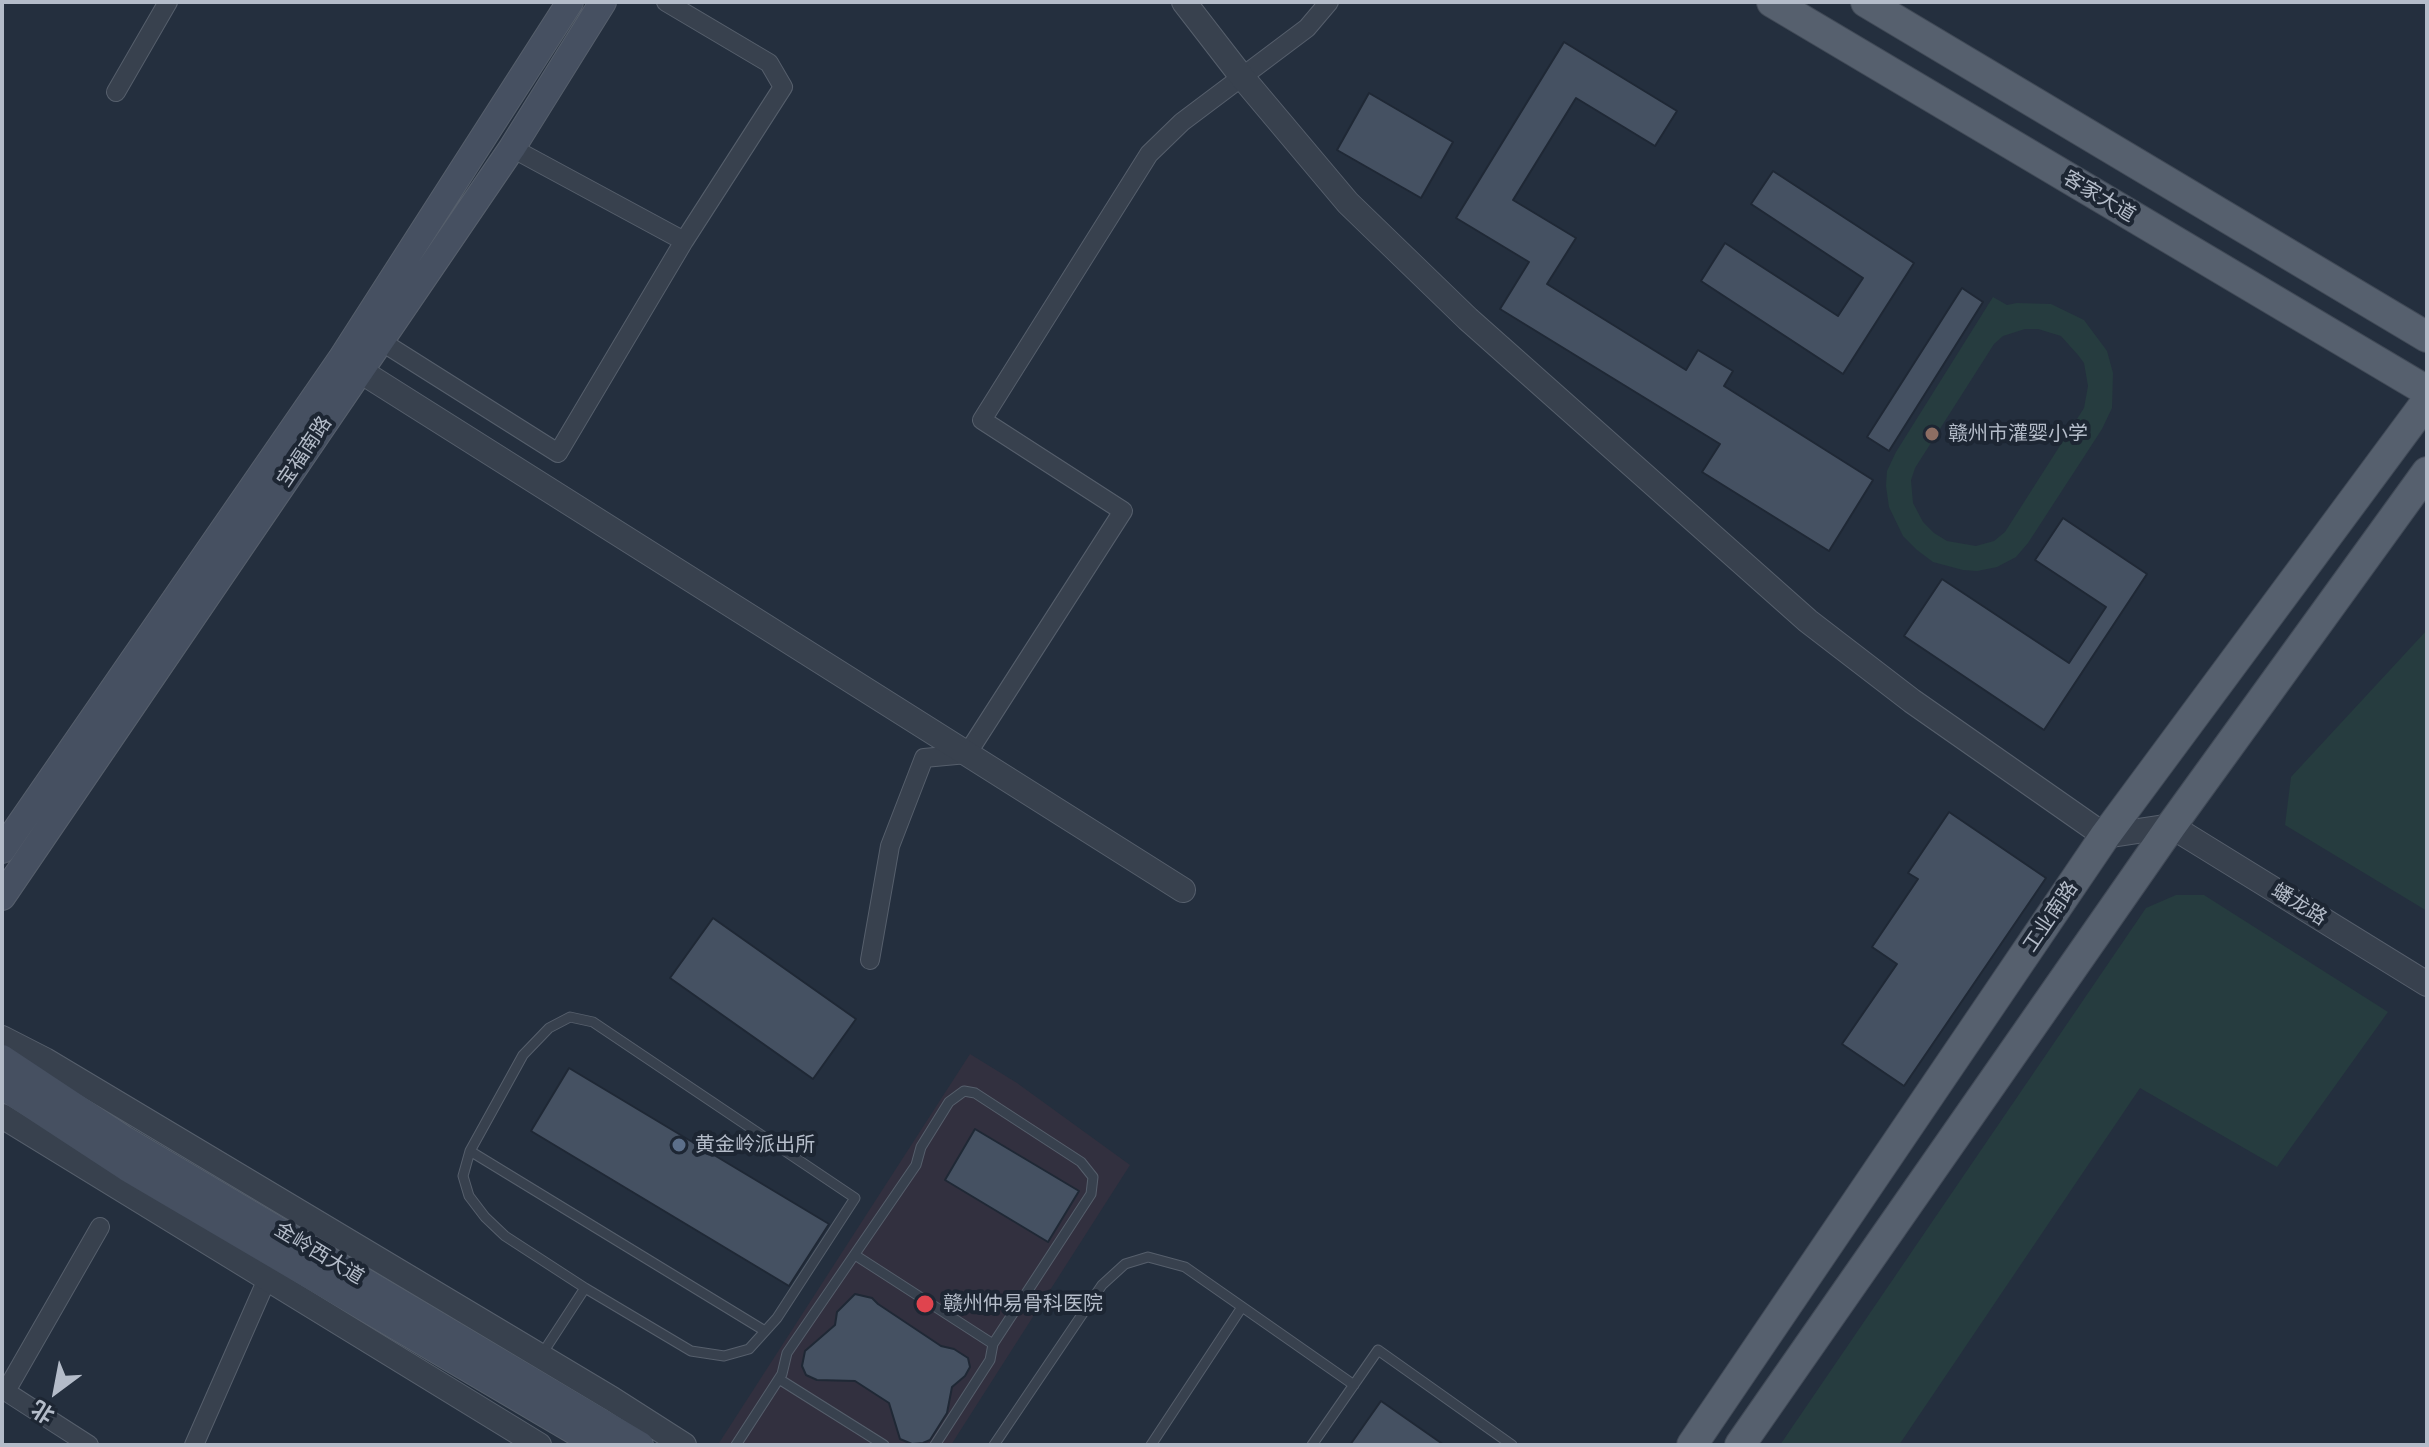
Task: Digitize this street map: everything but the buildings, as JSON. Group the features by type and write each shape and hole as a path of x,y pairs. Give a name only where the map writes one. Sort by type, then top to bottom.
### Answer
{"main road":[{"name":"宝福南路","path":"2,897 350,365 570,2"},
{"name":"宝福南路","path":"2,850 350,365 379,340 512,148 603,2"},
{"name":"客家大道","path":"1772,2 2427,391"},
{"path":"1866,2 2424,331"},
{"name":"工业南路","path":"1692,1445 2105,836 2427,401"},
{"path":"1740,1445 2171,826 2427,472"},
{"path":"2,1038 7,1078"},
{"name":"金岭西大道","path":"7,1078 127,1168 272,1268 598,1445"},
{"name":"金岭西大道","path":"7,1078 124,1139 640,1445"}],"street":[{"path":"116,92 168,2"},
{"path":"379,340 558,453 684,241 783,87 769,63 666,2"},
{"path":"1184,2 1242,77 1348,203 1468,319 1665,497 1820,630 1912,701 2105,836 2171,826"},
{"path":"967,754 1123,511 982,420 1149,154 1182,122 1307,28 1329,2"},
{"path":"512,148 684,241"},
{"path":"350,365 1183,890"},
{"path":"870,960 890,846 924,758 967,754"},
{"name":"蟠龙路","path":"2171,826 2427,984"},
{"path":"2,1038 45,1060 684,1445"},
{"path":"2,1116 272,1268 539,1445"},
{"path":"89,1445 4,1390 100,1227"},
{"path":"194,1445 272,1268"}],"lane":[{"path":"570,1017 593,1022 855,1198 777,1318 749,1349 724,1356 691,1351 505,1236 469,1196 463,1176 470,1151 523,1055 549,1028 570,1017"},
{"path":"736,1445 779,1379 787,1353 916,1165 921,1147 949,1102 964,1091 975,1093 1081,1162 1093,1177 1091,1194 993,1344 990,1360 935,1445"},
{"path":"470,1151 765,1331"},
{"path":"855,1255 993,1344"},
{"path":"994,1445 1102,1285 1125,1264 1148,1257 1185,1267 1354,1385"},
{"path":"540,1356 585,1288"},
{"path":"1151,1445 1242,1307"},
{"path":"1312,1445 1378,1350 1512,1445"},
{"path":"779,1379 884,1445"}],"shaded area":[{"name":"赣州仲易骨科医院","path":"970,1054 1017,1083 1130,1165 951,1445 722,1445 719,1443"}],"green space":[{"path":"1993,297 2007,305 2051,304 2084,320 2107,351 2113,373 2112,408 2102,429 2028,543 2016,557 1997,567 1963,570 1933,562 1903,536 1889,507 1886,486 1887,471","holes":["2025,329 2038,329 2061,336 2084,363 2088,386 2084,408 2005,532 1994,541 1976,546 1947,541 1923,522 1913,503 1911,480 1915,468 1994,344 2003,336"]},
{"path":"2427,630 2427,911 2285,825 2291,777"},
{"path":"2176,895 2204,895 2388,1012 2277,1167 2140,1088 1899,1445 1780,1445 2146,908"}],"place":[{"name":"赣州市灌婴小学","path":"1932,434"},
{"name":"黄金岭派出所","path":"679,1145"},
{"name":"赣州仲易骨科医院","path":"925,1304"}]}
